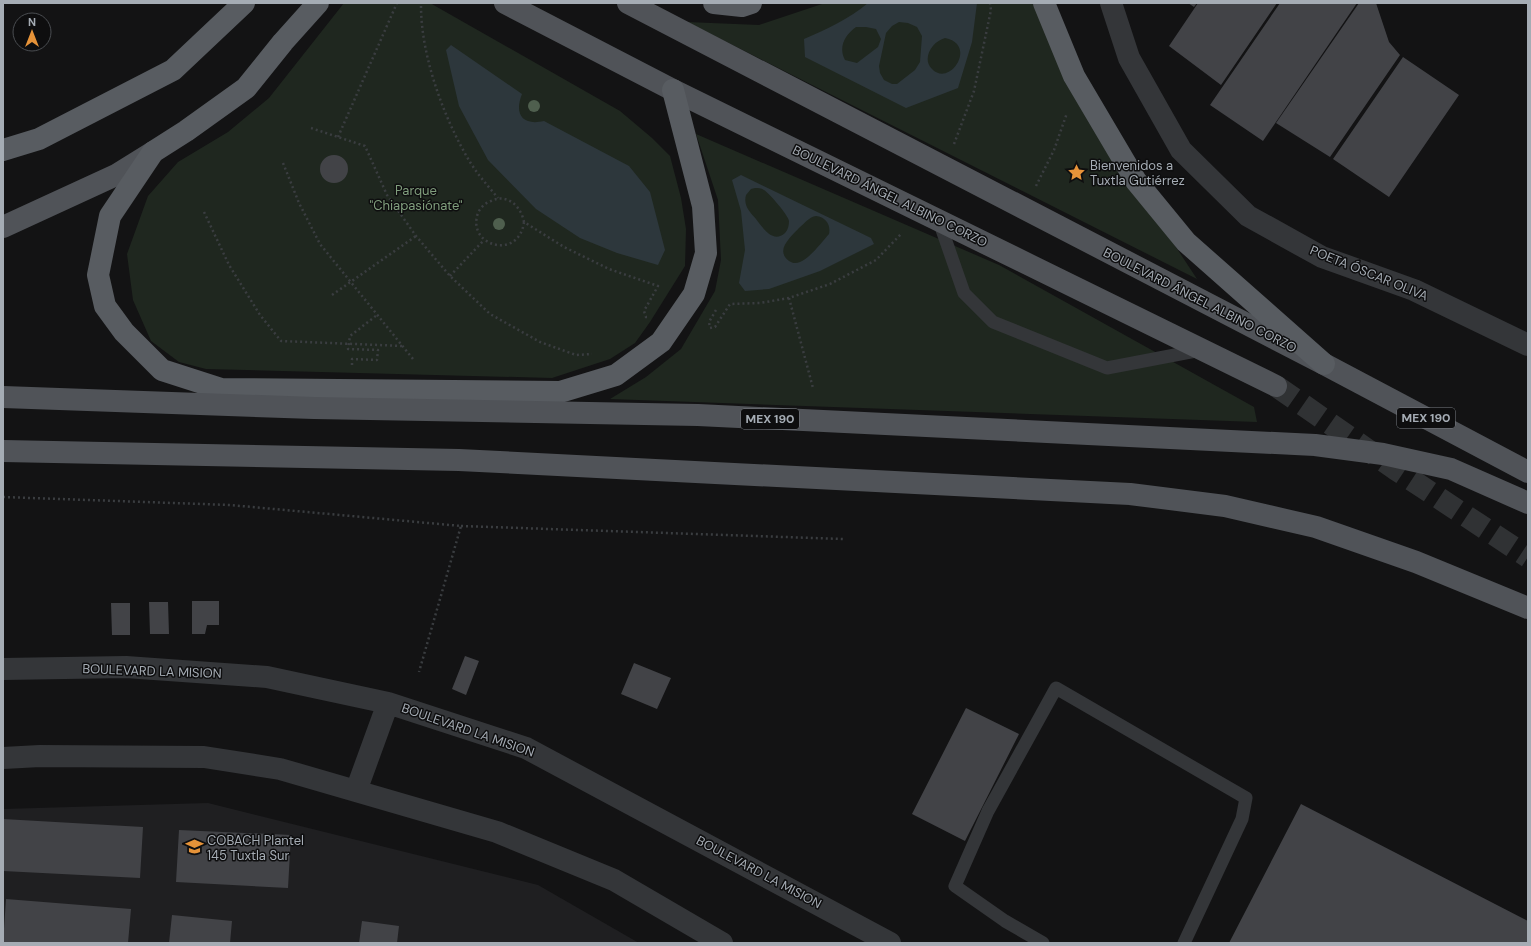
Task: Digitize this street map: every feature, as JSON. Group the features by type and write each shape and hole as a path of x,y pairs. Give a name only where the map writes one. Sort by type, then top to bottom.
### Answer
{"highway":[{"path":"3,150 39,139 173,70 244,3"},
{"path":"318,3 283,42 246,88 186,131 153,152 110,216 98,275 105,306 124,332 162,370 221,389 560,392 616,375 660,342 694,294 706,253 703,206 673,90"},
{"path":"714,3 742,6 752,3"},
{"path":"1044,3 1074,76 1136,181 1186,242 1324,364"}],"main road":[{"name":"BOULEVARD ÁNGEL ALBINO CORZO","path":"505,3 673,90 1276,386"},
{"name":"BOULEVARD ÁNGEL ALBINO CORZO","path":"628,3 1324,364"},
{"path":"3,227 116,175 153,152"},
{"name":"MEX 190","path":"1324,364 1528,472"},
{"name":"MEX 190","path":"3,397 322,408 698,415 1315,445 1383,454 1451,469 1528,503"},
{"path":"3,450 459,460 1130,494 1225,506 1316,527 1416,562 1528,608"}],"street":[{"name":"POETA ÓSCAR OLIVA","path":"1112,3 1129,58 1181,150 1248,216 1322,257 1414,290 1528,345"},
{"name":"BOULEVARD LA MISION","path":"3,669 126,668 267,677 388,703 526,748 890,943"},
{"path":"356,791 388,703"},
{"path":"3,758 40,756 204,758 280,769 497,832 614,880 722,943"}],"lane":[{"path":"939,221 964,293 993,322 1107,368 1203,350"},
{"path":"1043,943 1005,921 955,886 988,811 1056,688 1246,798 1242,819 1184,943"}],"path":[{"path":"338,137 397,3"},
{"path":"952,148 974,91 991,10 990,3"},
{"path":"421,6 421,23 432,73 447,119 470,162 498,198"},
{"path":"1034,189 1054,150 1069,108"},
{"path":"312,128 365,146 387,195 416,236 450,276 490,314 540,342 576,355 596,354"},
{"path":"283,163 299,203 320,244 413,359"},
{"path":"498,198 513,202 522,214 524,222 523,230 513,242 498,246 484,240 476,226 476,219 479,211 484,205 498,198"},
{"path":"204,212 229,265 260,315 280,341 402,346"},
{"path":"524,222 564,247 609,270 658,286 644,311 646,316"},
{"path":"718,306 709,322 710,328 715,327 730,304 760,303 789,298 830,284 876,260 902,233"},
{"path":"332,295 416,236"},
{"path":"450,276 484,240"},
{"path":"789,298 813,388"},
{"path":"352,369 352,359 377,360 378,350 348,349 350,336 377,315"},
{"path":"646,316 651,316"},
{"path":"642,322 646,316"},
{"path":"3,497 230,505 461,526 843,539"},
{"path":"419,672 461,526"}],"shaded area":[{"path":"868,3 977,3 972,42 958,88 906,108 805,57 804,39 838,23","holes":["899,22 908,23 917,27 922,36 920,62 915,70 897,84 892,84 884,80 880,73 879,66 886,33 892,26","856,27 876,29 881,39 878,47 857,63 845,60 842,50 846,38","945,38 955,42 959,48 960,55 958,63 953,69 946,73 939,73 932,69 928,60 930,50"]},
{"path":"451,45 522,94 519,107 520,113 525,120 530,122 544,121 629,166 650,192 665,250 658,265 617,253 580,238 536,209 488,160 459,106 446,50"},
{"path":"741,175 871,238 874,244 820,271 769,289 745,291 739,283 745,250 741,211 732,180","holes":["751,189 762,189 766,192 778,204 788,218 788,229 781,236 776,237 769,234 746,206 746,195","816,216 823,218 827,222 829,234 816,250 804,260 797,263 790,262 785,257 783,252 786,243 807,220"]},
{"name":"COBACH Plantel 145 Tuxtla Sur","path":"208,803 538,885 639,943 3,943 3,809"}],"green space":[{"name":"Parque \"Chiapasiónate\"","path":"344,3 430,3 620,111 652,138 670,156 681,198 686,229 685,266 635,343 610,359 552,378 206,369 179,362 151,341 133,300 127,254 148,196 178,162 228,132 269,98"},
{"path":"825,3 1033,3 1077,97 1197,279 687,22 759,25"},
{"path":"696,134 999,265 1254,407 1257,422 610,399 646,377 681,349 715,291 721,260 718,200"}],"building":[{"path":"1188,3 1197,3 1194,7"},
{"path":"1198,3 1277,3 1221,85 1169,46"},
{"path":"1280,3 1357,3 1263,141 1210,105"},
{"path":"1359,3 1376,3 1389,42 1400,55 1330,157 1276,123"},
{"path":"1403,57 1459,95 1389,197 1333,159"},
{"path":"334,155 344,159 348,169 344,179 334,183 324,179 320,169 324,159"},
{"path":"192,601 219,601 219,625 207,625 205,634 192,634"},
{"path":"149,602 168,602 169,634 150,634"},
{"path":"111,603 130,603 130,635 112,635"},
{"path":"465,656 479,661 466,695 452,689"},
{"path":"634,663 671,678 657,709 621,694"},
{"path":"966,708 1019,734 965,841 912,814"},
{"path":"1301,804 1528,921 1528,943 1229,943"},
{"path":"3,819 143,827 140,878 3,871"},
{"path":"179,830 291,835 288,888 176,882"},
{"path":"6,899 131,909 128,943 3,943"},
{"path":"172,915 232,921 230,943 169,943"},
{"path":"362,921 399,926 397,943 359,943"}],"tunnel":[{"path":"1276,386 1395,469 1528,557"}],"place":[{"name":"Bienvenidos a Tuxtla Gutiérrez","path":"1077,172"},
{"name":"COBACH Plantel 145 Tuxtla Sur","path":"194,847"}]}
